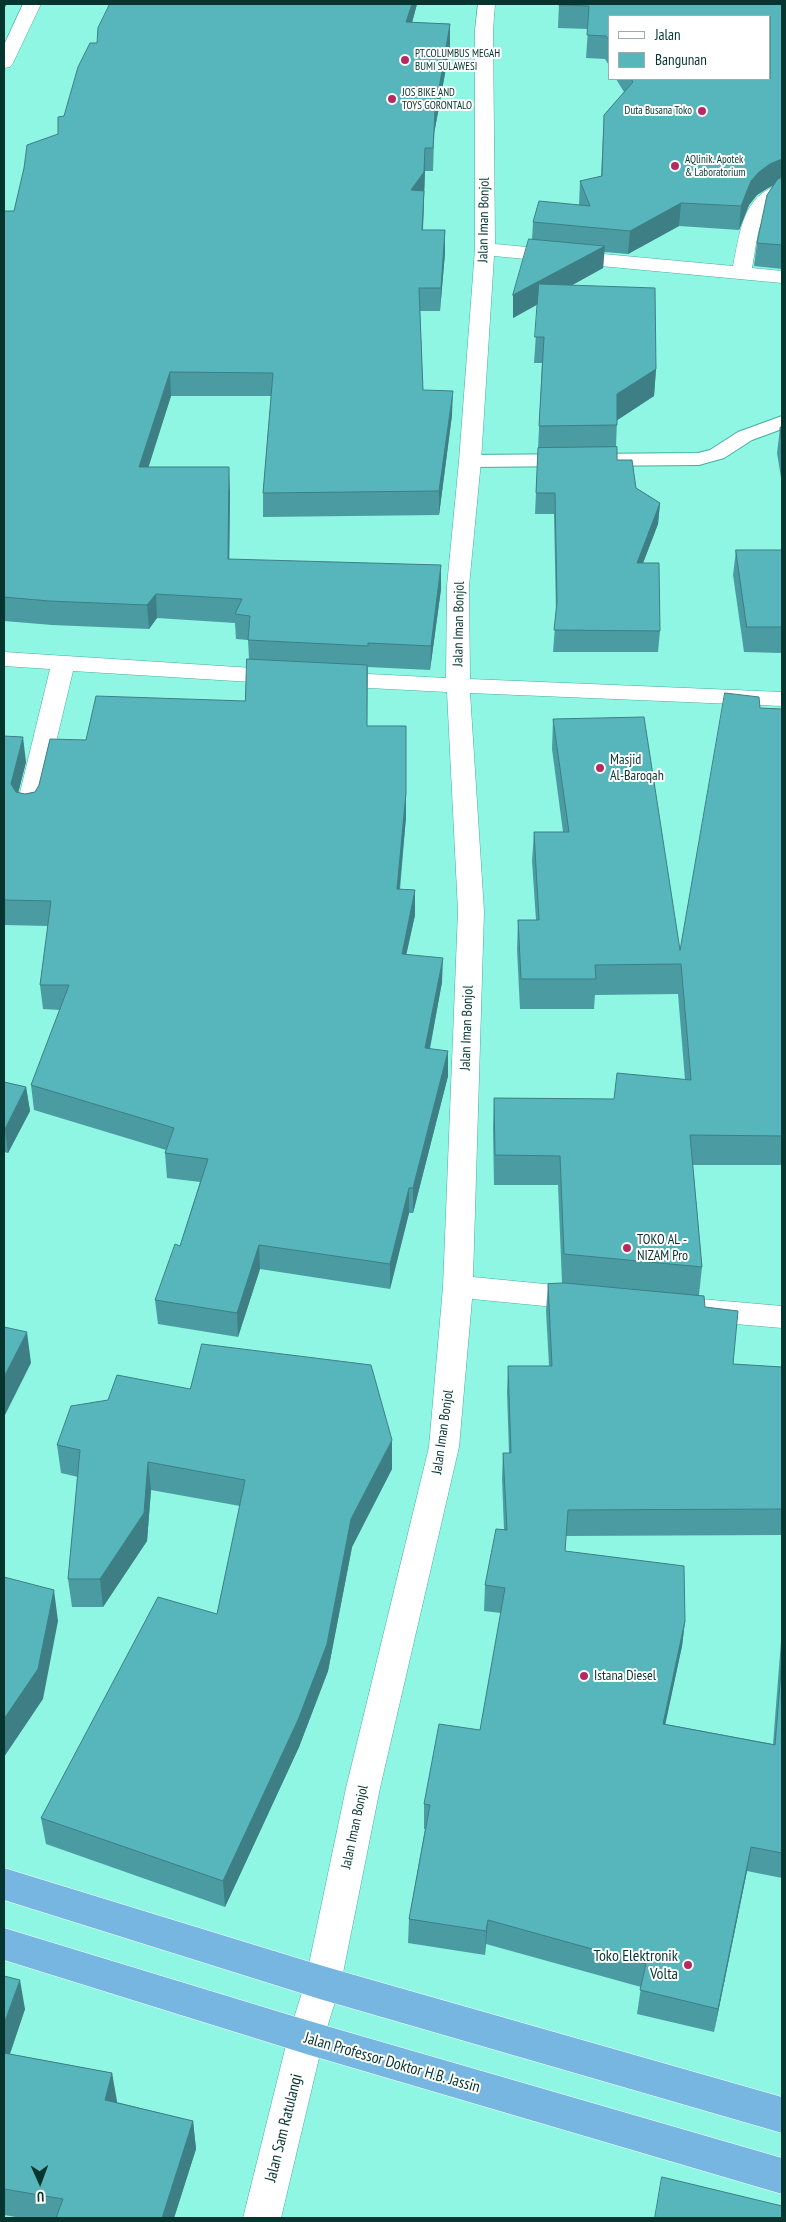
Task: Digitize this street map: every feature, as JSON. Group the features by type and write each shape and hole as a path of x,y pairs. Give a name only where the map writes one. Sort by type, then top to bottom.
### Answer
{"highway":[{"path":"4,1884 323,1983 782,2115"},
{"name":"Jalan Professor Doktor H.B. Jassin","path":"4,1944 306,2037 782,2176"}],"street":[{"path":"4,63 32,4"},
{"name":"Jalan Iman Bonjol","path":"306,2037 323,1983 363,1788 444,1448 458,1288 471,911 458,684 458,586 470,460 485,249 484,30 486,4"},
{"path":"741,273 756,213 773,192 782,190"},
{"path":"485,249 782,277"},
{"path":"4,659 63,664 584,692 782,699"},
{"path":"28,809 63,664"},
{"path":"458,1288 609,1301"},
{"path":"676,1307 782,1316"},
{"name":"Jalan Sam Ratulangi","path":"262,2218 306,2037"}],"lane":[{"path":"470,460 699,459 718,454 745,436 782,422"}],"building":[{"path":"110,4 412,4 406,22 450,24 435,112 433,148 425,148 424,172 411,190 424,191 422,230 445,230 441,288 419,288 423,390 453,391 439,491 263,493 273,373 170,372 139,467 229,467 228,559 441,565 431,646 368,643 368,646 248,640 250,616 235,614 242,599 156,594 147,605 4,597 4,211 14,211 24,168 27,145 58,134 58,117 64,116 78,67 90,43 97,43 98,28"},
{"path":"782,4 782,159 770,164 751,181 741,206 681,203 630,231 533,222 539,201 590,206 580,181 602,176 604,115 633,82 632,80 771,80 771,15 608,15 608,39 606,36 587,35 589,6 559,5"},
{"path":"782,177 782,245 757,243 767,195 777,180"},
{"path":"529,239 605,246 513,295"},
{"path":"539,284 655,288 656,369 617,394 617,425 539,426 544,337 535,337"},
{"path":"782,426 782,443 780,428"},
{"path":"617,447 617,460 632,460 636,488 660,503 637,563 659,563 660,631 554,630 557,602 555,493 536,493 538,448"},
{"path":"736,550 782,550 782,627 747,627"},
{"path":"247,659 367,665 367,726 406,726 406,793 397,889 415,890 402,954 443,958 425,1048 448,1051 413,1188 409,1188 390,1264 259,1245 237,1313 155,1300 175,1244 180,1246 208,1159 165,1153 174,1128 31,1085 69,985 40,985 51,901 4,900 4,736 23,737 11,784 16,792 25,794 35,792 39,785 50,739 86,740 96,696 245,701"},
{"path":"725,693 759,697 760,708 782,709 782,1136 690,1135 702,1267 564,1254 560,1156 495,1155 494,1098 614,1099 617,1073 691,1080 681,964 595,965 596,979 521,979 518,920 539,920 534,832 569,832 553,719 644,717 680,950"},
{"path":"4,1082 26,1087 5,1129 4,1129"},
{"path":"565,1283 704,1296 705,1307 738,1311 733,1364 782,1367 782,1509 568,1510 565,1551 684,1566 685,1621 663,1724 775,1745 782,1658 782,1853 751,1847 718,2009 640,1990 646,1964 488,1920 486,1931 409,1919 430,1805 424,1804 439,1724 480,1730 505,1588 485,1585 496,1529 507,1530 503,1453 511,1453 508,1366 552,1366 548,1284"},
{"path":"4,1327 27,1332 4,1377"},
{"path":"202,1344 371,1365 392,1440 351,1519 327,1644 298,1720 223,1881 41,1818 158,1597 217,1614 245,1480 148,1462 144,1513 100,1579 68,1579 80,1450 57,1445 71,1406 108,1400 117,1375 190,1389"},
{"path":"4,1577 54,1590 38,1669 4,1719"},
{"path":"4,1976 20,1980 4,2024"},
{"path":"4,2053 112,2073 105,2100 193,2121 162,2218 56,2218 63,2199 4,2189"},
{"path":"662,2177 782,2206 782,2218 655,2218"}],"place":[{"name":"PT.COLUMBUS MEGAH BUMI SULAWESI","path":"405,60"},
{"name":"JOS BIKE AND TOYS GORONTALO","path":"392,99"},
{"name":"Duta Busana Toko","path":"702,111"},
{"name":"AQlinik. Apotek & Laboratorium","path":"675,166"},
{"name":"Masjid Al-Baroqah","path":"600,768"},
{"name":"TOKO AL - NIZAM Pro","path":"627,1248"},
{"name":"Istana Diesel","path":"584,1676"},
{"name":"Toko Elektronik Volta","path":"688,1965"}]}
